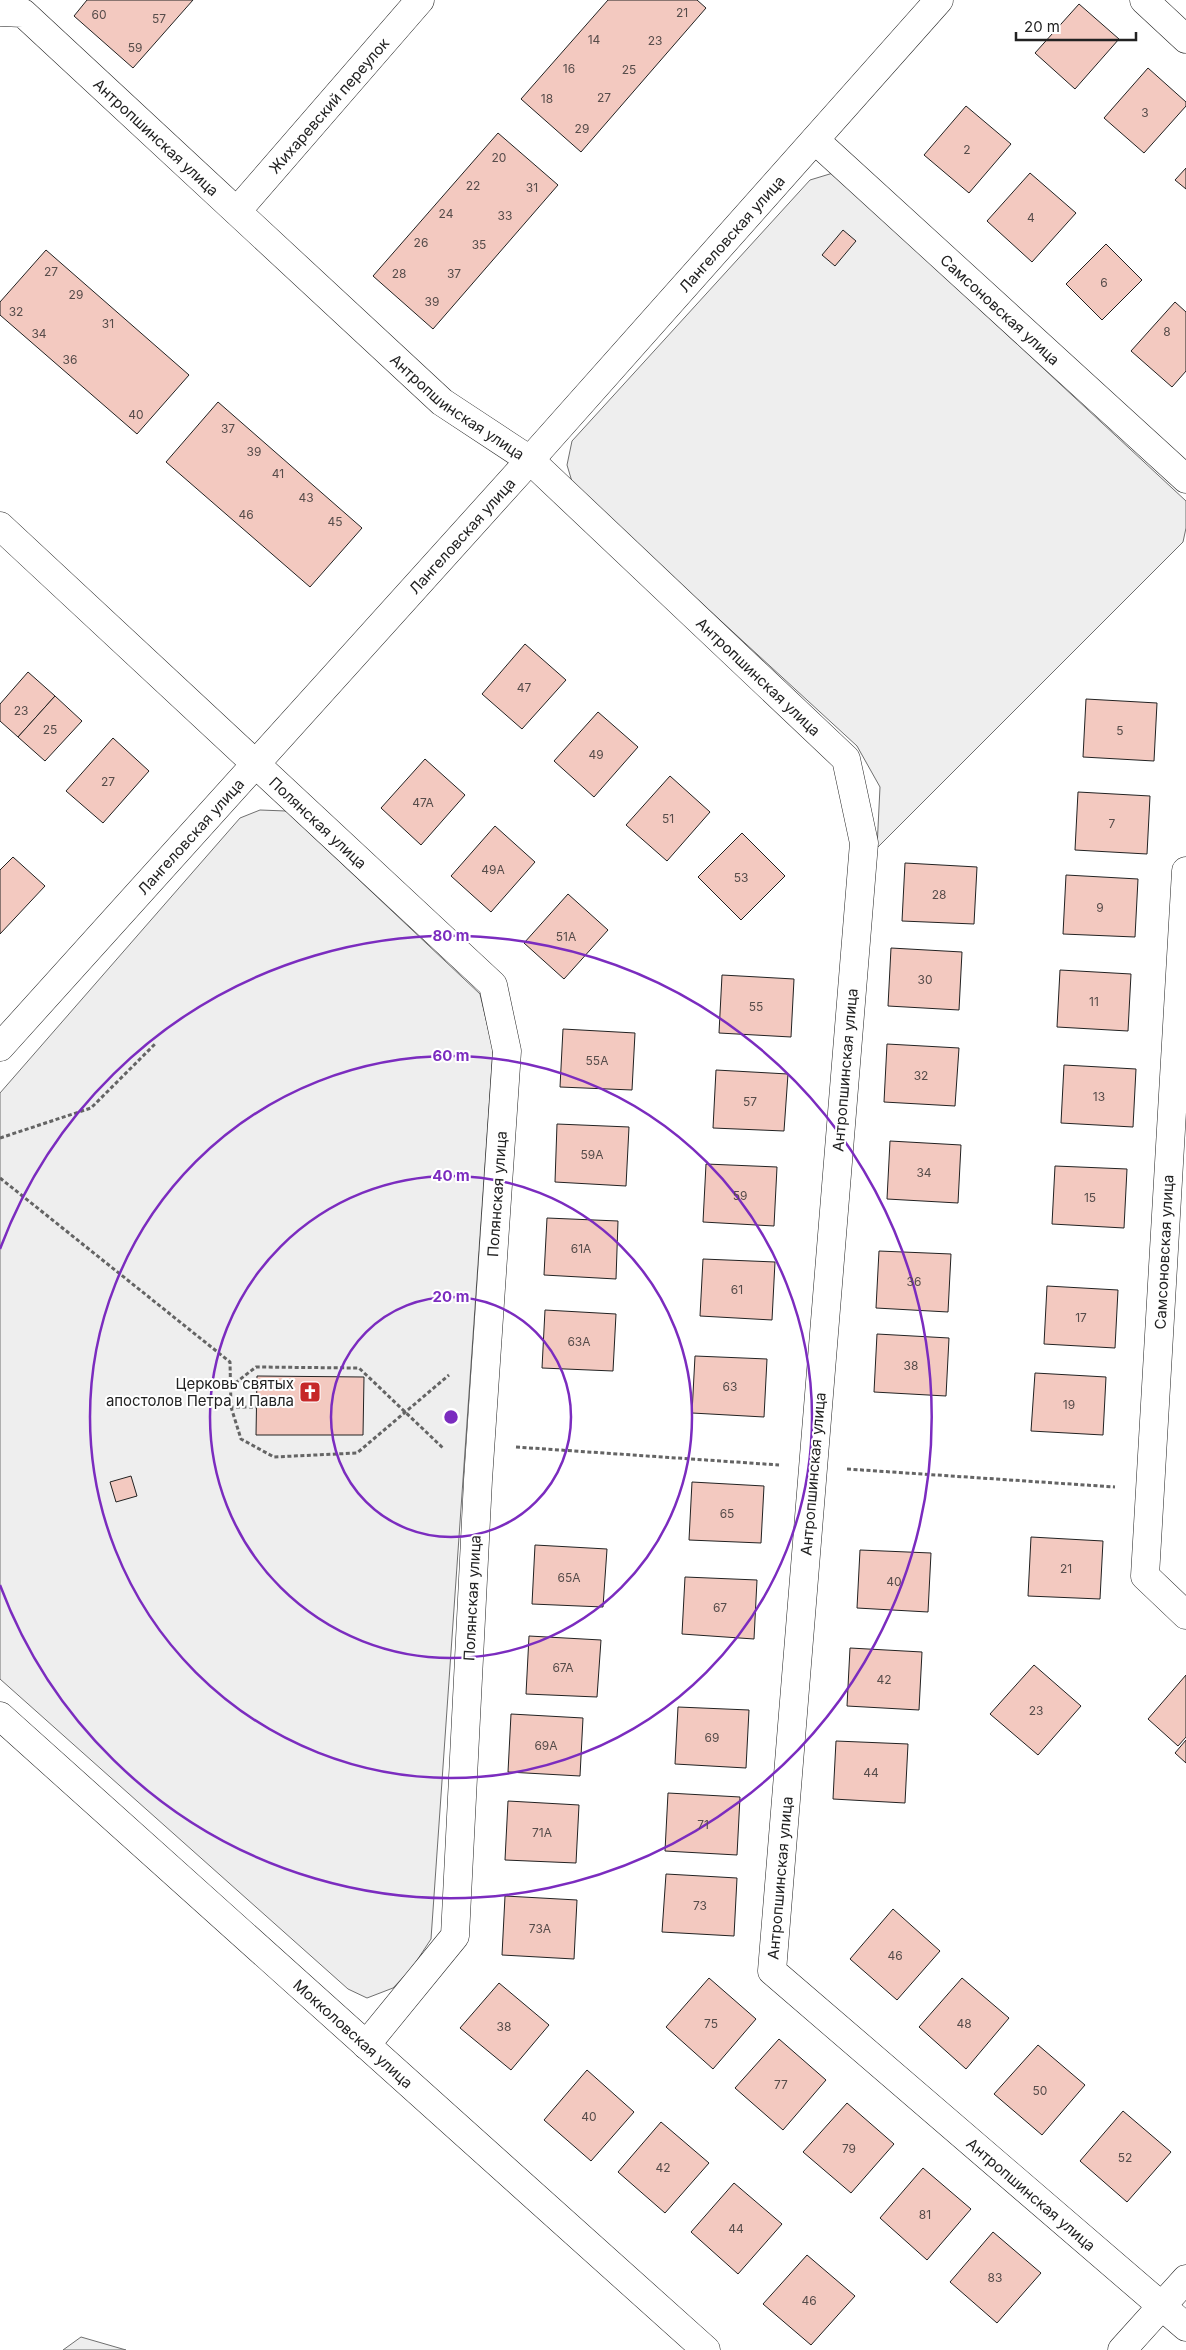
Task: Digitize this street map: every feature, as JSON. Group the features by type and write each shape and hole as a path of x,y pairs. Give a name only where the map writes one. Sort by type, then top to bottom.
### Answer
{"street":[{"name":"Жихаревский переулок","path":"237,211 420,0"},
{"name":"Лангеловская улица","path":"0,1046 530,460 939,0"},
{"path":"1144,0 1186,39"},
{"name":"Антропшинская улица","path":"10,8 237,211 442,402 530,460 846,759 864,842 772,1971 1186,2327"},
{"name":"Самсоновская улица","path":"815,140 1186,479"},
{"name":"Полянская улица","path":"0,526 494,985 507,1051 478,1480 455,1936 366,2045"},
{"name":"Самсоновская улица","path":"1186,871 1145,1576 1186,1615"},
{"name":"Мокколовская улица","path":"0,1716 706,2350"},
{"path":"1122,2350 1186,2279"}],"path":[{"path":"0,1138 91,1108 156,1044"},
{"path":"0,1178 230,1362 231,1407 241,1439 274,1457 357,1453 487,1342"},
{"path":"230,1387 256,1367 359,1368 478,1480"},
{"path":"231,1407 256,1407"}],"shaded area":[{"path":"833,173 1186,501 1186,528 1183,542 877,848 880,787 857,746 573,485 567,465 572,441 810,180"},
{"path":"260,810 286,811 480,994 493,1049 431,1939 412,1968 393,1988 367,1998 348,1989 0,1679 0,1093 240,818"},
{"path":"81,2337 126,2350 63,2350"}],"building":[{"path":"87,0 193,0 133,68 74,16"},
{"path":"608,0 697,0 706,8 581,152 521,99"},
{"path":"1079,4 1119,39 1075,89 1035,53"},
{"path":"1148,68 1186,102 1186,106 1144,153 1104,118"},
{"path":"966,106 1011,144 969,193 924,155"},
{"path":"498,133 558,185 433,329 373,276"},
{"path":"1186,168 1186,189 1175,180"},
{"path":"1030,173 1076,213 1032,262 987,221"},
{"path":"843,230 856,241 835,266 822,255"},
{"path":"1106,244 1142,280 1102,320 1066,284"},
{"path":"46,250 189,375 137,434 0,315 0,302"},
{"path":"1175,302 1186,312 1186,371 1172,387 1131,351"},
{"path":"218,402 362,528 310,587 166,462"},
{"path":"525,644 566,680 522,729 482,694"},
{"path":"28,672 55,696 18,737 0,721 0,704"},
{"path":"55,696 82,721 45,761 18,737"},
{"path":"1086,699 1157,703 1154,761 1083,757"},
{"path":"598,712 638,747 594,797 554,761"},
{"path":"113,738 149,771 103,823 66,791"},
{"path":"425,759 465,795 421,845 381,808"},
{"path":"670,776 710,812 667,861 626,825"},
{"path":"1078,792 1150,796 1147,854 1075,850"},
{"path":"495,826 535,862 491,912 451,876"},
{"path":"742,833 785,876 741,920 698,877"},
{"path":"13,857 45,886 0,934 0,870"},
{"path":"905,863 977,867 974,924 902,921"},
{"path":"1066,875 1138,879 1135,937 1063,934"},
{"path":"568,894 608,930 564,979 524,943"},
{"path":"891,948 962,952 959,1010 888,1006"},
{"path":"1060,970 1131,974 1128,1031 1057,1027"},
{"path":"722,975 794,979 791,1037 719,1033"},
{"path":"563,1029 635,1033 632,1090 560,1087"},
{"path":"887,1044 959,1048 955,1106 884,1102"},
{"path":"1064,1065 1136,1069 1133,1127 1061,1123"},
{"path":"716,1070 788,1074 784,1131 713,1128"},
{"path":"557,1124 629,1127 626,1186 555,1182"},
{"path":"890,1141 961,1145 958,1203 887,1199"},
{"path":"706,1164 777,1167 774,1226 703,1222"},
{"path":"1055,1166 1127,1169 1124,1228 1052,1224"},
{"path":"547,1218 618,1221 616,1279 544,1275"},
{"path":"879,1251 951,1254 948,1312 876,1308"},
{"path":"703,1259 775,1262 772,1320 700,1316"},
{"path":"1047,1286 1118,1290 1115,1348 1044,1344"},
{"path":"545,1310 616,1314 613,1371 542,1368"},
{"path":"877,1334 949,1338 946,1396 874,1392"},
{"path":"695,1356 767,1359 764,1417 692,1413"},
{"path":"1035,1373 1106,1377 1103,1435 1031,1431"},
{"name":"Церковь святых апостолов Петра и Павла","path":"257,1376 364,1377 363,1435 256,1435"},
{"path":"131,1476 137,1496 116,1502 110,1482"},
{"path":"692,1482 764,1486 761,1543 689,1540"},
{"path":"1031,1537 1103,1541 1100,1599 1028,1596"},
{"path":"535,1545 607,1549 603,1607 532,1604"},
{"path":"860,1550 931,1553 928,1612 857,1608"},
{"path":"685,1577 757,1580 754,1639 682,1634"},
{"path":"529,1636 601,1640 597,1697 526,1694"},
{"path":"850,1648 922,1652 919,1710 847,1706"},
{"path":"1034,1665 1081,1706 1038,1755 990,1714"},
{"path":"1186,1675 1186,1737 1178,1746 1148,1719"},
{"path":"678,1707 749,1710 746,1768 675,1764"},
{"path":"511,1714 583,1718 580,1776 508,1772"},
{"path":"1186,1740 1186,1763 1175,1753"},
{"path":"836,1741 908,1744 905,1803 833,1799"},
{"path":"668,1793 740,1797 737,1855 665,1851"},
{"path":"508,1801 579,1805 576,1863 505,1860"},
{"path":"666,1874 737,1878 734,1936 662,1932"},
{"path":"505,1896 577,1900 574,1959 502,1955"},
{"path":"893,1909 940,1951 897,2000 850,1959"},
{"path":"709,1978 756,2019 713,2069 666,2027"},
{"path":"962,1978 1009,2018 966,2069 919,2027"},
{"path":"499,1983 549,2025 511,2070 460,2028"},
{"path":"779,2039 826,2080 783,2130 735,2088"},
{"path":"1038,2045 1085,2085 1042,2135 994,2094"},
{"path":"587,2070 634,2112 591,2161 544,2120"},
{"path":"847,2103 894,2144 851,2193 803,2152"},
{"path":"1123,2111 1171,2152 1127,2202 1080,2161"},
{"path":"661,2122 709,2163 665,2213 618,2172"},
{"path":"923,2168 971,2209 927,2260 880,2218"},
{"path":"734,2183 782,2224 738,2274 691,2232"},
{"path":"993,2232 1041,2273 997,2323 950,2282"},
{"path":"807,2255 855,2296 811,2345 763,2304"}],"place":[{"name":"Церковь святых апостолов Петра и Павла","path":"310,1392"}]}
